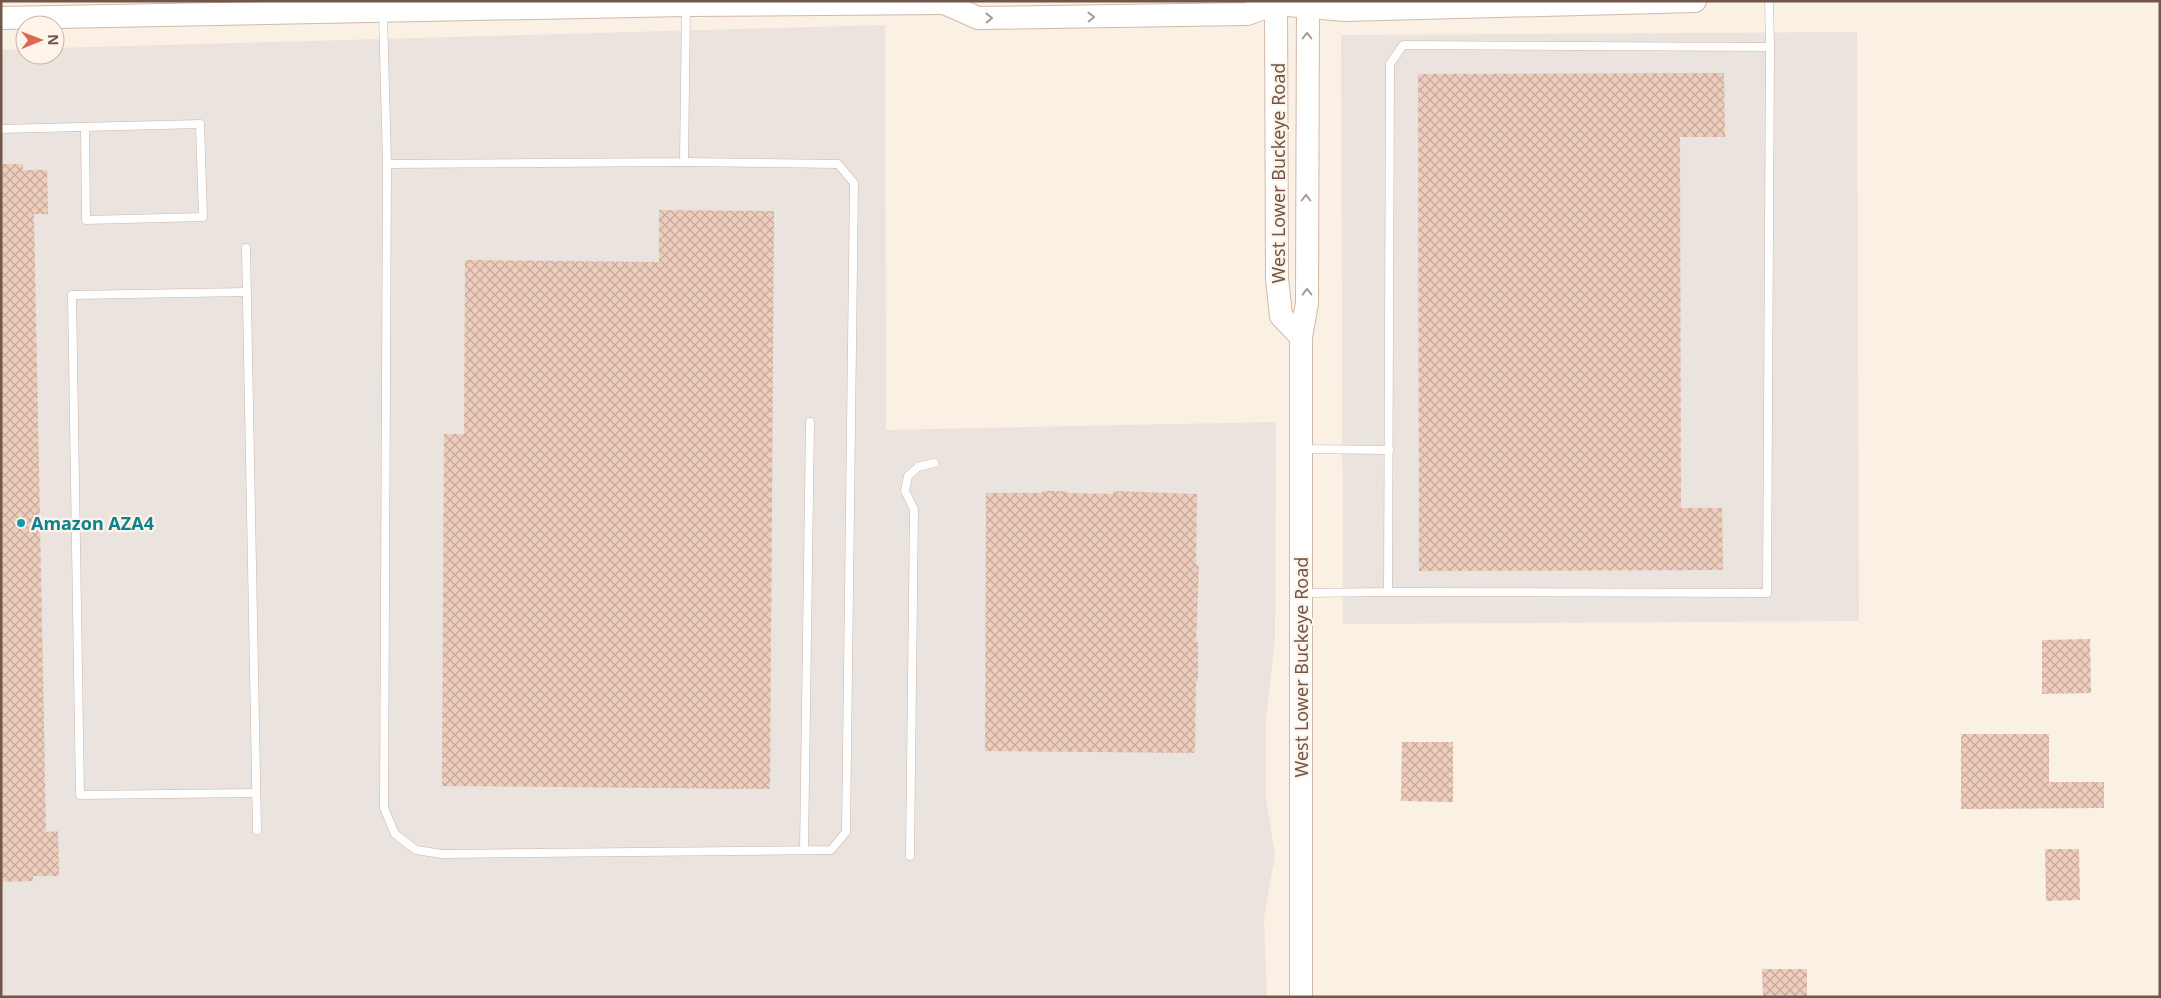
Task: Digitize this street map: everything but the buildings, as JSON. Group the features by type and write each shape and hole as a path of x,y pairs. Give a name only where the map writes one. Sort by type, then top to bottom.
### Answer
{"main road":[{"path":"1,18 292,7 383,11 946,2 978,18 1246,14 1275,2 1308,4 1345,10 1696,1"},
{"name":"West Lower Buckeye Road","path":"1275,2 1277,278 1281,316 1301,337"},
{"name":"West Lower Buckeye Road","path":"1300,997 1301,337 1307,303 1308,4"}],"lane":[{"path":"1302,592 1767,593 1769,1"},
{"path":"684,162 686,5"},
{"path":"383,11 387,164 384,808 395,834 416,850 442,854 831,850 846,832 854,183 838,164 684,162 387,164"},
{"path":"1388,592 1390,64 1403,45 1770,47"},
{"path":"1,129 200,124 202,216 86,220 85,127"},
{"path":"246,248 257,830"},
{"path":"247,292 72,295 80,795 256,793"},
{"path":"804,850 810,422"},
{"path":"1302,449 1389,450"},
{"path":"910,856 914,509 905,491 908,476 918,468 934,463"}],"shaded area":[{"path":"885,25 886,430 1276,422 1275,639 1266,719 1266,798 1275,855 1264,917 1267,997 1,997 1,50 15,49 15,65 65,65 65,48"},
{"path":"1857,32 1859,621 1343,624 1341,35"}],"place":[{"name":"Amazon AZA4","path":"21,523"}]}
